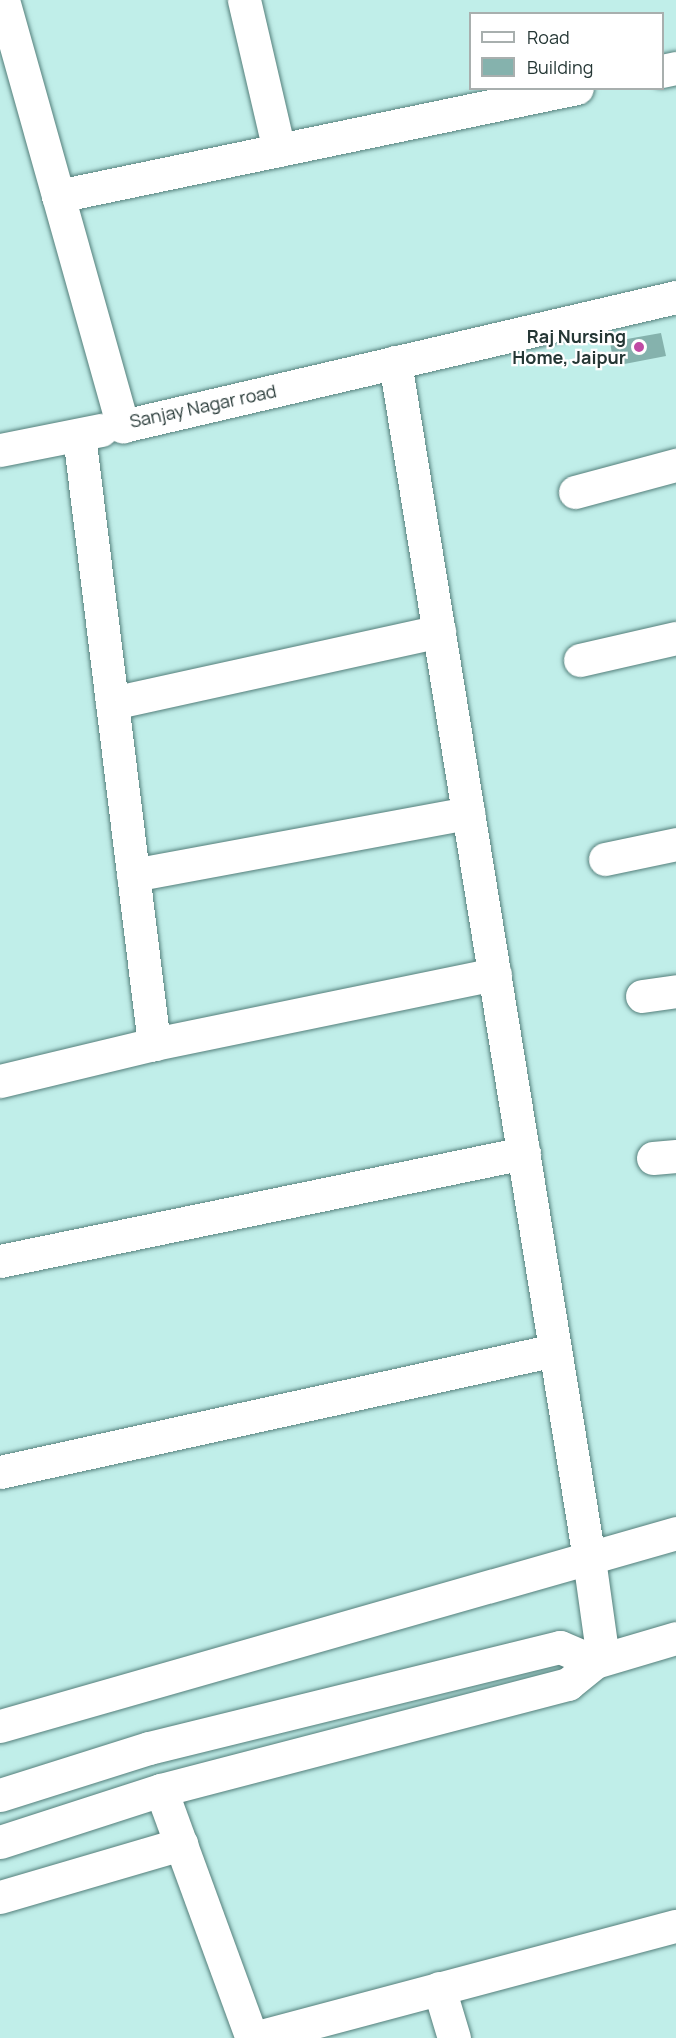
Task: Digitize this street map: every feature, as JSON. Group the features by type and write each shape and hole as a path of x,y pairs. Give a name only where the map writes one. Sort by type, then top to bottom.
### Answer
{"street":[{"name":"Sanjay Nagar road","path":"3,0 12,74 58,196 123,426 676,297"},
{"path":"244,0 279,150"},
{"path":"58,196 567,90"},
{"path":"395,362 589,1559 599,1660"},
{"path":"0,450 123,426"},
{"path":"79,435 154,1044"},
{"path":"575,492 676,465"},
{"path":"112,703 439,631"},
{"path":"580,660 676,638"},
{"path":"133,875 468,813"},
{"path":"604,859 676,844"},
{"path":"0,1081 154,1044 495,974"},
{"path":"642,996 676,991"},
{"path":"0,1261 524,1152"},
{"path":"0,1469 555,1350"},
{"path":"0,1726 676,1533"},
{"path":"0,1842 161,1790 568,1684 599,1660 676,1638"},
{"path":"0,1795 149,1748 560,1647 599,1660"},
{"path":"161,1790 253,2038 676,1926"},
{"path":"0,1897 181,1844"},
{"path":"439,1988 454,2038"}],"building":[{"path":"661,333 666,356 614,366 610,342"}],"place":[{"name":"Raj Nursing Home, Jaipur","path":"639,347"}]}
